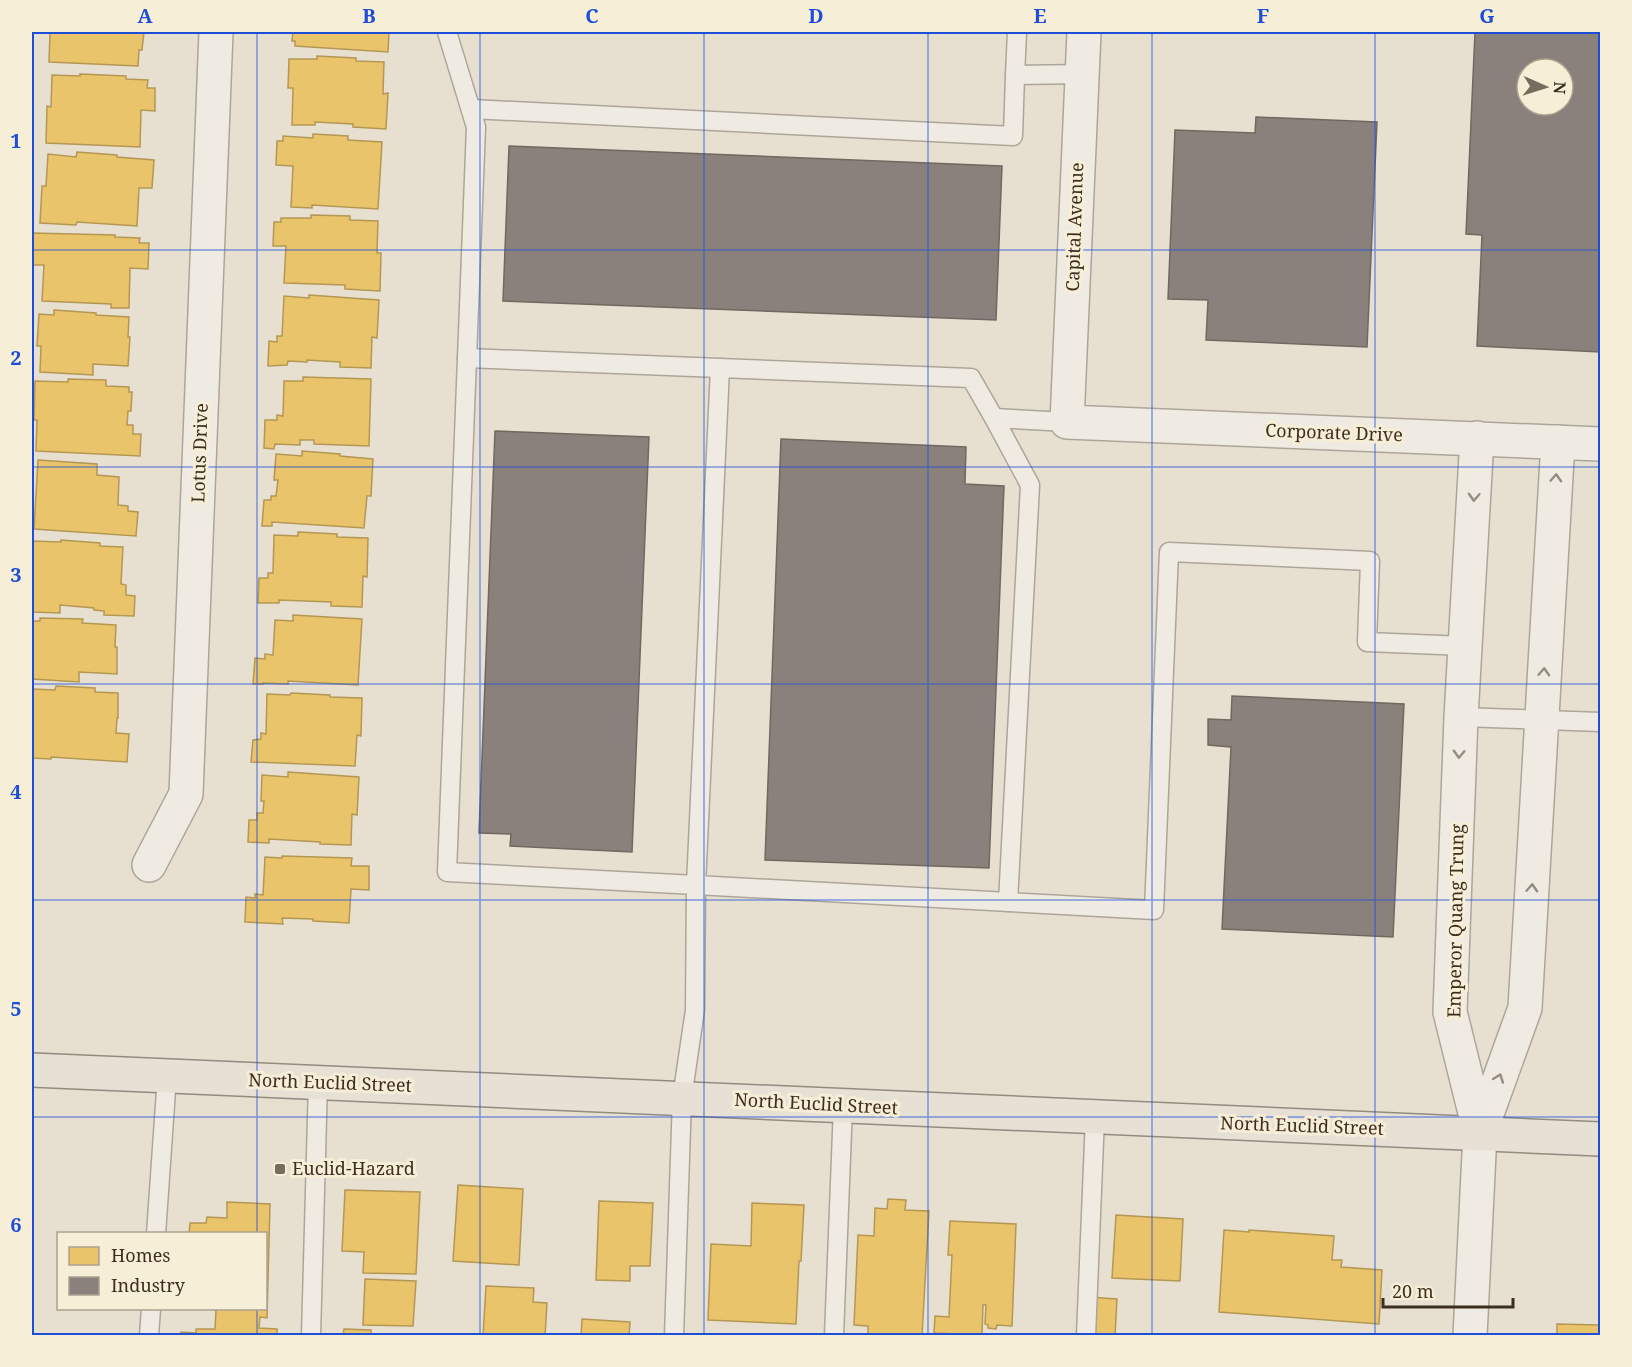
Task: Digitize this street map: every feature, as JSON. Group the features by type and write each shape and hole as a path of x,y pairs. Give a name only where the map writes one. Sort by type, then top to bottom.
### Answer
{"main road":[{"name":"North Euclid Street","path":"32,1070 1600,1139"}],"street":[{"name":"Lotus Drive","path":"149,865 186,794 216,32"},
{"name":"Capital Avenue","path":"1067,422 1084,32"},
{"name":"Corporate Drive","path":"1067,422 1600,444"},
{"name":"Emperor Quang Trung","path":"1477,438 1461,717 1450,1012 1480,1134"},
{"path":"1470,1335 1480,1134 1525,1008 1558,442"}],"lane":[{"path":"447,32 476,127 447,872 1154,910 1169,552 1370,561 1367,642 1465,646"},
{"path":"471,109 1013,136 1017,32"},
{"path":"1015,75 1082,74"},
{"path":"467,358 971,378 1030,485 1008,902"},
{"path":"674,1335 682,1098 695,1010 696,885 720,368"},
{"path":"994,418 1067,422"},
{"path":"1461,717 1600,722"},
{"path":"156,1232 167,1076"},
{"path":"311,1335 318,1082"},
{"path":"834,1335 843,1106"},
{"path":"1086,1335 1095,1117"},
{"path":"149,1335 151,1310"}],"building: Homes":[{"path":"144,32 138,66 49,62 50,33"},
{"path":"293,32 389,32 388,52 295,46 295,41 292,41"},
{"path":"317,56 384,62 383,94 388,93 386,129 315,122 315,125 292,125 293,88 288,88 289,59 317,59"},
{"path":"80,74 126,76 126,79 148,80 147,88 155,88 155,111 141,110 140,147 46,143 47,106 51,107 52,75 80,76"},
{"path":"313,134 348,136 348,140 382,142 378,209 312,205 312,208 291,207 293,166 276,165 277,141 283,141 283,136 313,138"},
{"path":"77,152 154,160 152,188 139,188 137,226 77,222 76,225 40,223 42,186 46,186 48,154 76,157"},
{"path":"311,215 350,216 350,220 378,221 377,253 381,253 380,291 345,289 345,285 284,283 286,246 273,246 274,222 281,222 281,218 311,218"},
{"path":"32,233 115,235 115,237 140,238 139,243 149,243 148,269 130,268 129,308 111,308 111,304 42,301 44,265 32,265"},
{"path":"309,295 379,300 377,338 372,337 371,368 340,367 340,362 307,360 307,362 288,361 287,365 268,366 269,341 277,342 277,336 282,336 284,296 309,298"},
{"path":"54,310 129,317 128,366 93,364 93,375 40,372 41,346 37,346 39,314 54,315"},
{"path":"303,377 371,379 369,446 314,444 314,440 300,440 300,445 275,444 274,449 264,448 265,420 277,420 277,415 283,416 284,381 303,381"},
{"path":"68,379 106,380 106,386 129,387 129,392 132,392 131,411 128,411 127,425 133,425 133,434 141,434 140,456 36,451 35,381 68,382"},
{"path":"302,451 373,459 371,496 367,496 364,528 272,522 272,526 262,526 264,500 271,500 271,496 276,496 278,480 274,480 276,454 302,456"},
{"path":"38,460 97,464 97,475 119,477 118,505 128,506 128,511 138,512 136,536 34,529"},
{"path":"298,532 368,538 367,577 363,576 362,607 331,606 331,602 279,600 279,603 258,603 259,578 268,578 268,573 273,573 274,535 298,536"},
{"path":"61,540 123,547 121,584 126,585 126,595 135,596 134,616 104,615 104,611 94,610 94,608 60,605 60,613 32,612 32,541 61,542"},
{"path":"293,615 362,619 358,685 288,681 288,684 253,684 255,658 265,659 265,654 273,655 275,620 293,621"},
{"path":"40,618 83,619 82,623 116,625 117,674 79,672 79,682 32,679 32,621 40,621"},
{"path":"56,686 95,688 95,692 118,693 116,733 129,734 127,762 32,758 32,689 55,690"},
{"path":"291,693 362,698 361,736 357,735 355,766 251,762 253,740 261,739 261,733 266,734 267,694 290,695"},
{"path":"288,772 359,777 357,815 352,814 351,845 269,839 269,843 248,842 249,820 257,820 257,813 263,813 262,775 288,777"},
{"path":"282,856 352,858 351,866 369,866 369,890 351,889 349,923 282,918 283,924 245,922 246,897 255,898 255,894 263,895 265,857 282,858"},
{"path":"458,1185 523,1189 519,1265 453,1261"},
{"path":"345,1190 420,1192 416,1274 363,1273 364,1252 342,1251"},
{"path":"888,1199 906,1200 905,1210 929,1211 922,1336 868,1336 868,1326 854,1325 858,1235 874,1236 875,1208 887,1209"},
{"path":"599,1201 653,1203 650,1266 630,1266 630,1281 596,1280"},
{"path":"227,1202 270,1204 267,1318 260,1317 259,1328 277,1329 277,1336 181,1336 181,1332 196,1333 196,1329 215,1329 216,1310 267,1310 267,1232 189,1232 190,1223 206,1223 207,1217 227,1218"},
{"path":"752,1203 804,1205 796,1324 708,1320 711,1244 751,1246"},
{"path":"1116,1215 1183,1219 1180,1281 1112,1278"},
{"path":"950,1221 1016,1224 1012,1326 997,1325 996,1329 988,1328 985,1324 986,1305 983,1305 982,1335 934,1333 935,1316 949,1317 952,1255 948,1255"},
{"path":"1224,1230 1334,1236 1332,1260 1342,1260 1341,1267 1382,1270 1379,1324 1219,1312"},
{"path":"365,1279 416,1281 413,1326 363,1325"},
{"path":"486,1286 534,1288 533,1302 547,1303 545,1336 483,1336"},
{"path":"1089,1297 1117,1299 1115,1336 1087,1336"},
{"path":"582,1319 630,1322 629,1336 581,1336"},
{"path":"1557,1324 1600,1325 1600,1336 1557,1336"},
{"path":"344,1329 371,1330 371,1336 343,1336"}],"building: Industry":[{"path":"1475,32 1600,32 1600,352 1477,346 1482,235 1466,234"},
{"path":"1256,117 1377,122 1367,347 1206,340 1208,300 1168,299 1175,130 1255,133"},
{"path":"509,146 1002,166 996,320 503,301"},
{"path":"495,431 649,437 632,852 510,846 511,834 479,833"},
{"path":"781,439 966,447 965,484 1004,486 989,868 765,860"},
{"path":"1232,696 1404,704 1393,937 1222,929 1231,747 1208,745 1208,719 1231,720"}],"place":[{"name":"Euclid-Hazard","path":"280,1169"}]}
